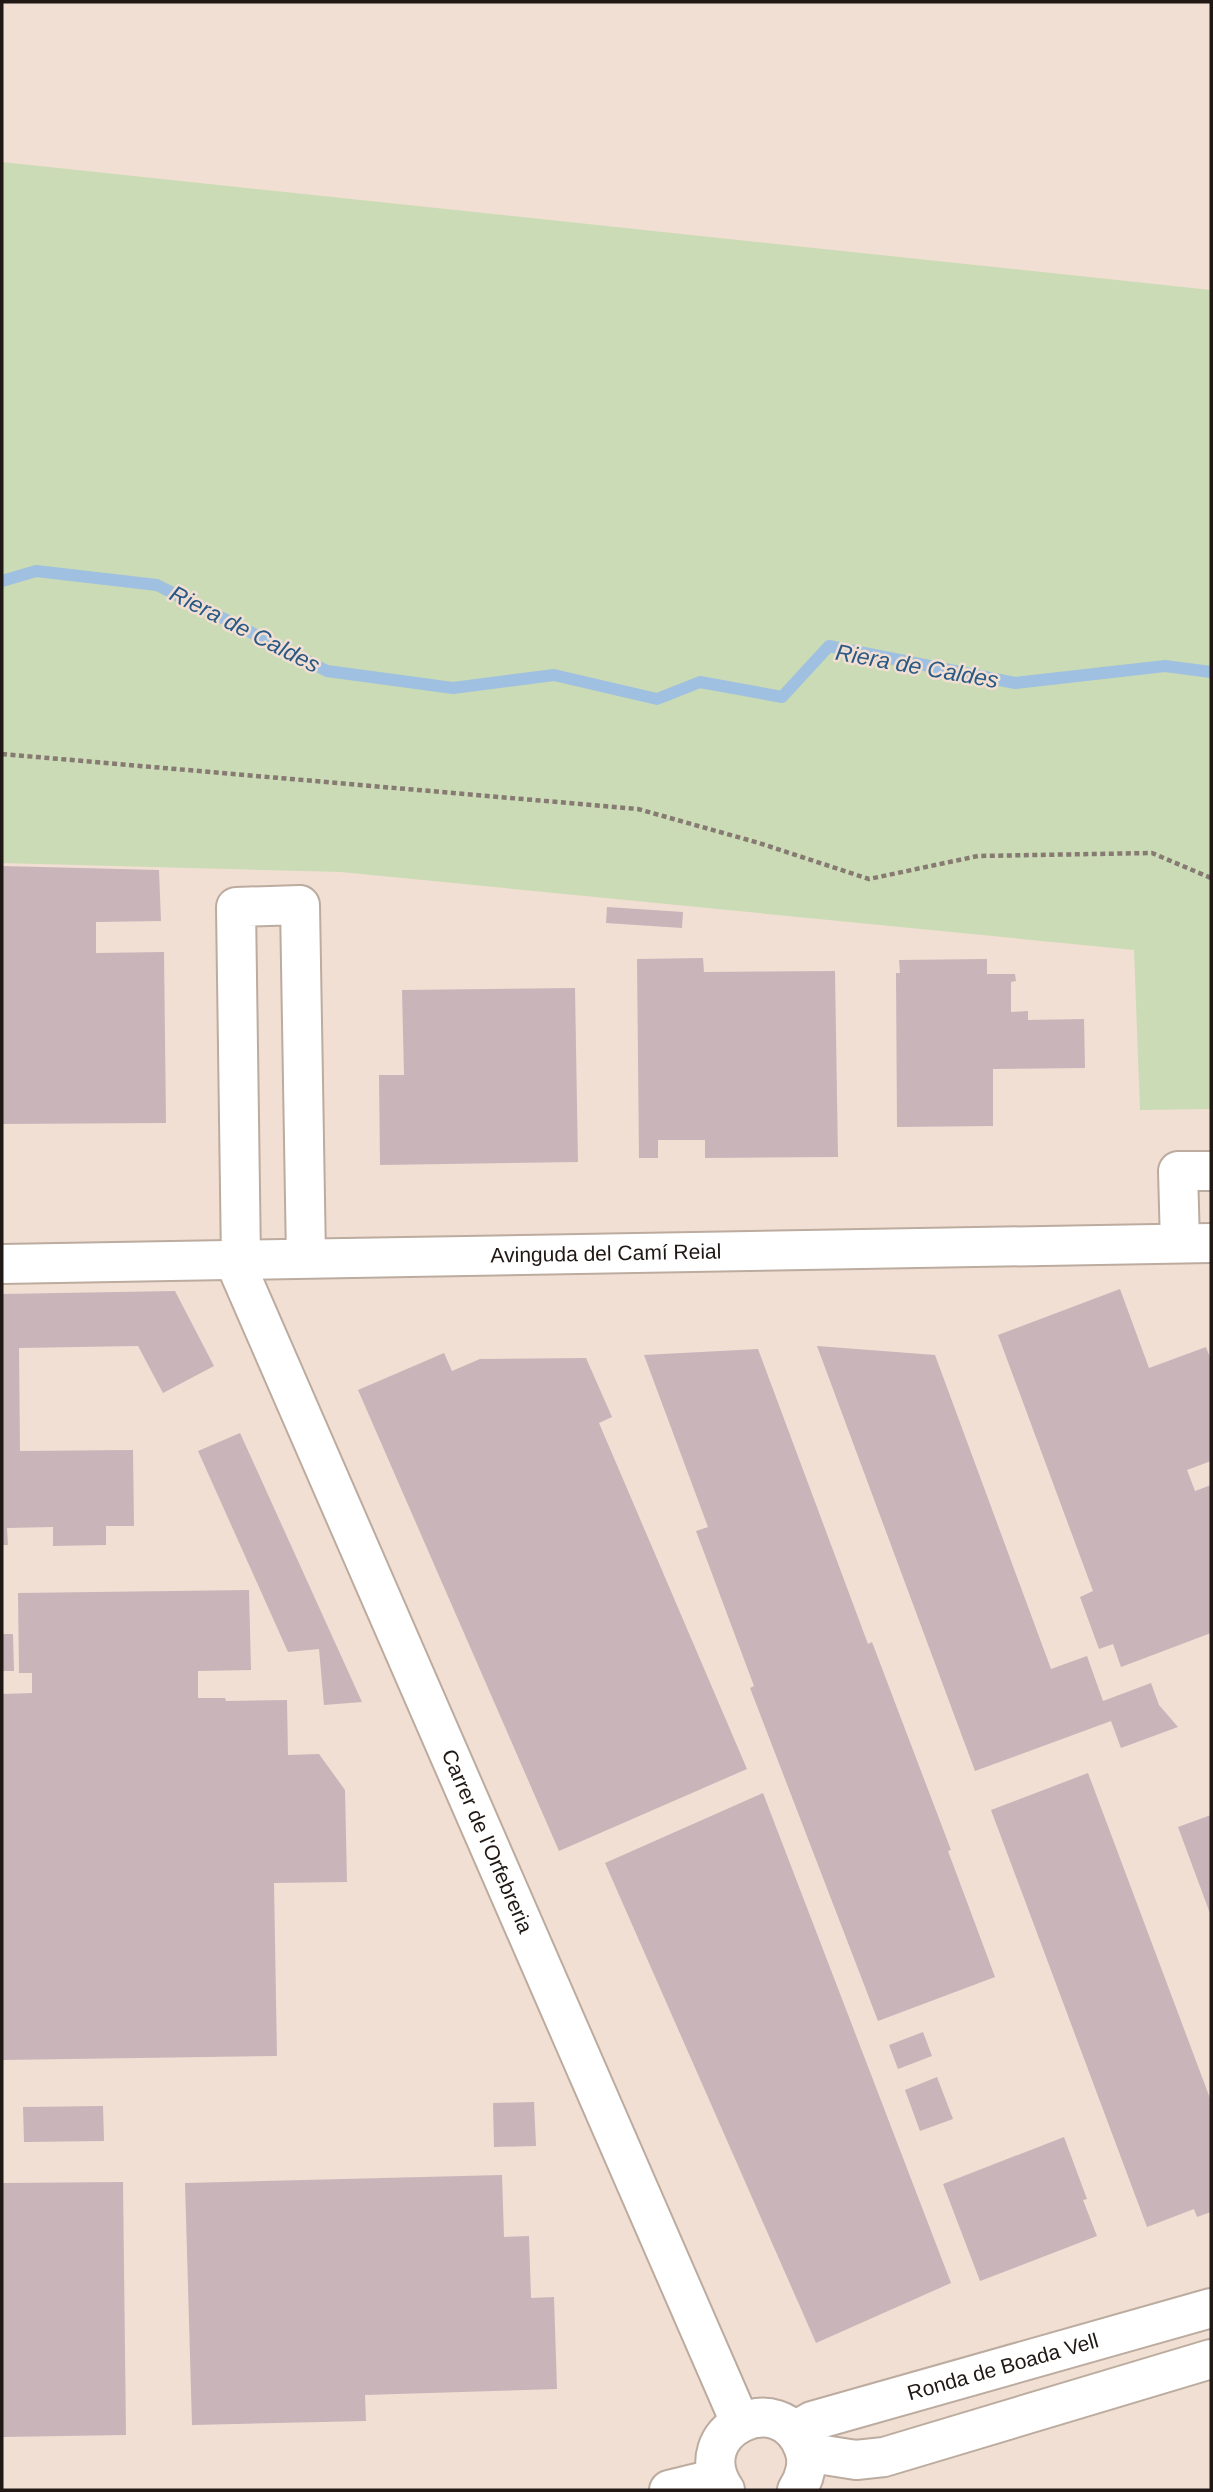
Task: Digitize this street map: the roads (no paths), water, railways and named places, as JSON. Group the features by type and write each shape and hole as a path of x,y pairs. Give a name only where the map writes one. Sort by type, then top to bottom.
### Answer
{"street":[{"path":"237,1260 236,906 300,905 306,1258"},
{"path":"1196,1243 1178,1171 1211,1171"},
{"name":"Avinguda del Camí Reial","path":"2,1264 1196,1243"},
{"name":"Carrer de l'Orfebreria","path":"237,1260 740,2422"},
{"name":"Ronda de Boada Vell","path":"800,2441 812,2421 1211,2308"},
{"path":"669,2490 721,2484 715,2462 719,2446 727,2432 740,2422 756,2417 772,2418 800,2441 856,2460 884,2457 1211,2360"},
{"path":"797,2490 806,2468 800,2441"}],"waterway":[{"name":"Riera de Caldes","path":"2,581 36,571 157,585 327,671 453,688 554,675 657,699 700,682 782,697 829,646 1015,683 1165,666 1211,672"}]}
